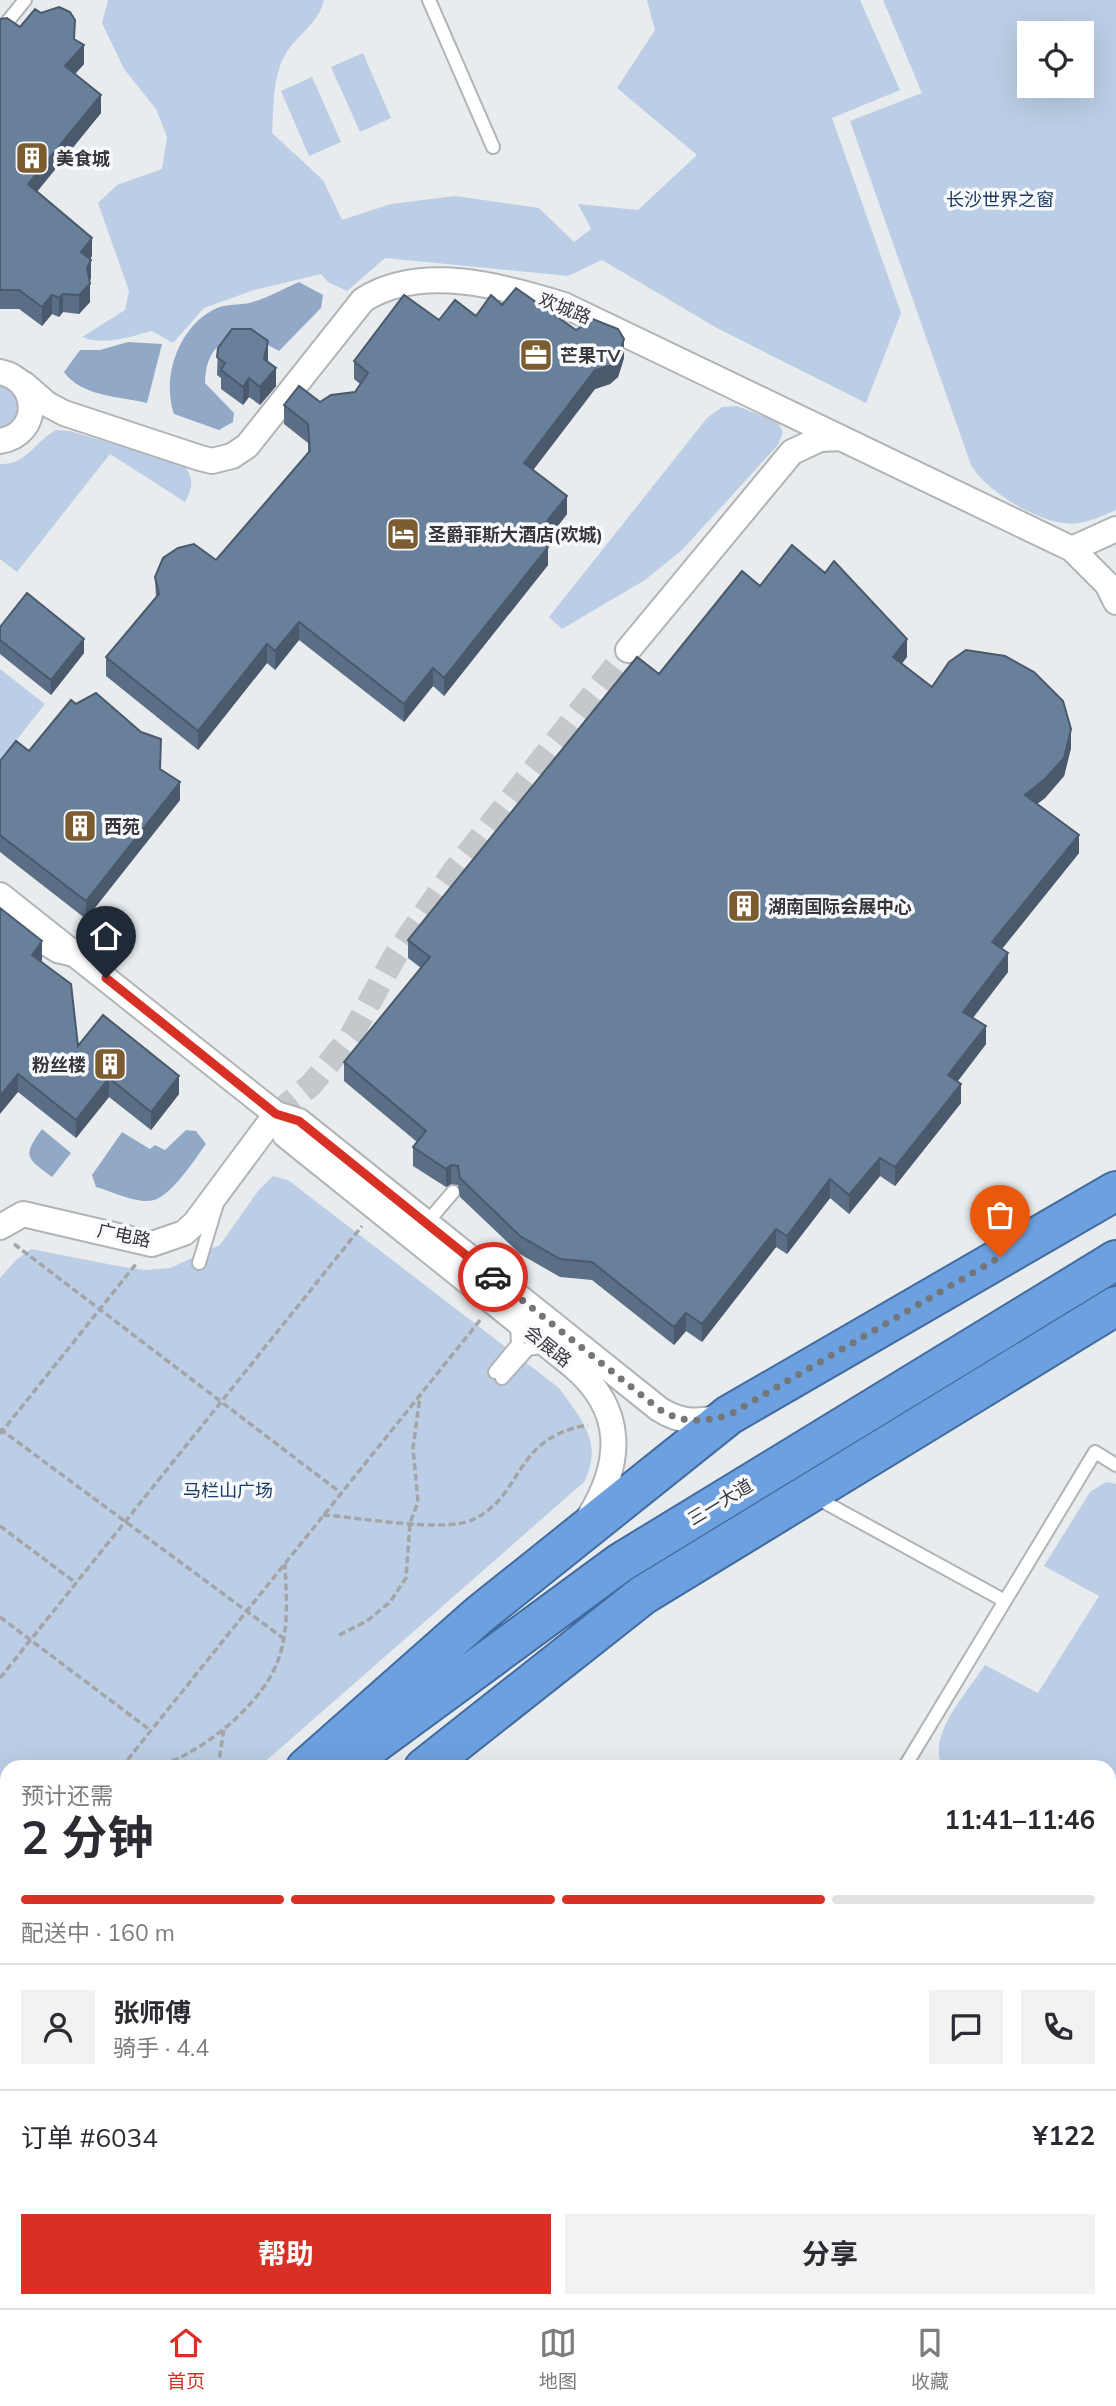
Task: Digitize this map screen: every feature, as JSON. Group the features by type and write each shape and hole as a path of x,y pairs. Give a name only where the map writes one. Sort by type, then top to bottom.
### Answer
{"highway":[{"path":"315,1760 450,1640 729,1415 1116,1191"},
{"name":"三一大道","path":"352,1760 620,1563 1116,1260"},
{"path":"434,1760 643,1595 1116,1306"},
{"path":"1061,1340 1116,1331"}],"street":[{"name":"欢城路","path":"0,372 17,378 47,404 64,413 212,461 232,456 247,446 363,300 378,291 401,284 452,282 487,285 564,304 1072,549 1107,584 1116,602"},
{"path":"6,439 31,414 29,393 24,384"},
{"path":"6,439 39,421 64,413"},
{"path":"628,650 792,452 820,439 841,438"},
{"path":"1072,549 1116,529"},
{"name":"会展路","path":"0,894 276,1114 299,1121 423,1227 673,1418 694,1422 729,1415"},
{"name":"会展路","path":"276,1114 285,1135 376,1209 423,1227 502,1309 584,1375 604,1401 611,1421 614,1447 604,1491 582,1528 568,1543"},
{"name":"广电路","path":"6,1234 23,1214 152,1244 184,1233 220,1191 276,1114"}],"lane":[{"path":"0,31 25,0"},
{"path":"429,0 494,147"},
{"path":"19,930 56,956 84,961"},
{"path":"199,1263 220,1191"},
{"path":"423,1227 453,1192"},
{"path":"502,1309 520,1330 518,1344 499,1375 528,1349 548,1347"},
{"path":"909,1760 1095,1452 1116,1465"},
{"path":"810,1494 1005,1601"}],"path":[{"path":"0,1678 376,1209"},
{"path":"6,1234 341,1493"},
{"path":"152,1244 1,1431 284,1638"},
{"path":"127,1760 421,1393 502,1309"},
{"path":"339,1634 367,1621 390,1602 407,1578 410,1523 418,1502 413,1448 414,1421 421,1393"},
{"path":"323,1516 410,1523 470,1521 487,1511 500,1497 523,1463 540,1444 559,1432 611,1421"},
{"path":"0,1526 76,1583"},
{"path":"176,1760 201,1746 224,1728 263,1686 281,1654 286,1618 285,1563"},
{"path":"0,1617 150,1730"},
{"path":"219,1760 224,1728"}],"green space":[{"path":"108,0 324,0 317,16 289,50 280,66 274,94 272,133 323,180 342,220 391,204 455,196 539,208 574,242 591,229 578,204 638,210 697,155 617,88 655,30 647,0 860,0 900,90 832,118 901,313 866,403 717,328 602,260 568,276 385,258 347,291 328,282 321,274 254,290 204,308 173,343 152,331 108,341 82,337 125,310 129,291 98,203 117,185 162,169 167,137 156,109 124,69 102,23"},
{"name":"长沙世界之窗","path":"883,0 1116,0 1116,510 1079,523 1051,520 1003,497 971,465 850,121 922,93"},
{"path":"363,53 391,118 360,132 331,67"},
{"path":"312,77 341,142 309,156 281,91"},
{"path":"0,383 8,385 19,397 17,420 0,430"},
{"path":"737,406 778,422 783,432 778,445 682,550 645,580 562,629 549,617 707,418 722,407"},
{"path":"56,430 70,431 184,465 191,483 185,502 110,454 17,572 0,559 0,464 24,457"},
{"path":"0,669 45,704 0,761"},
{"name":"马栏山广场","path":"273,1176 288,1180 559,1388 588,1432 592,1455 584,1482 267,1760 0,1760 0,1278 16,1260 31,1249 145,1270 170,1268 220,1245 258,1191"},
{"path":"1106,1482 1116,1484 1116,1760 940,1760 940,1741 944,1728 985,1665 1038,1693 1099,1596 1044,1566 1090,1492"}],"shaded area":[{"path":"299,282 323,295 321,308 279,351 252,340 240,339 228,340 212,354 205,383 234,413 233,422 219,430 174,414 170,384 172,369 183,339 192,327 217,308 255,301"},
{"path":"128,342 162,344 147,403 91,391 64,372 80,350 100,350"},
{"path":"42,1129 71,1153 52,1177 32,1161 30,1156 31,1145"},
{"path":"186,1130 196,1131 206,1144 183,1176 161,1197 141,1201 96,1187 92,1175 122,1132 150,1149 155,1145 165,1150"}],"building":[{"name":"美食城","path":"59,7 70,12 75,20 74,39 84,45 65,66 101,95 28,184 92,238 81,252 91,260 87,268 90,284 79,295 63,294 59,298 52,295 42,307 19,290 0,290 0,19 7,18 20,27 35,9 41,13"},
{"name":"圣爵菲斯大酒店(欢城)","path":"516,288 576,330 593,319 618,329 624,339 618,358 610,366 595,370 524,463 567,496 536,535 548,547 444,678 433,668 404,704 299,622 275,651 267,644 198,731 106,657 159,594 155,577 163,558 178,548 194,544 216,560 310,451 308,424 284,405 299,386 320,402 331,395 355,392 368,373 354,361 404,295 439,320 455,300 476,316 491,295 502,305"},
{"path":"232,329 251,329 268,341 264,359 276,368 260,387 249,378 243,387 221,370 225,363 217,357 218,348"},
{"name":"湖南国际会展中心","path":"792,545 825,573 834,561 907,639 893,657 932,687 949,662 966,650 1005,656 1034,672 1063,701 1071,729 1064,758 1045,779 1025,795 1079,835 992,942 1008,953 963,1012 986,1026 948,1075 961,1084 895,1167 880,1158 849,1195 830,1179 787,1236 776,1229 702,1324 686,1313 674,1327 592,1262 560,1259 520,1236 460,1178 458,1166 451,1165 446,1169 413,1147 426,1131 344,1062 430,957 408,940 637,657 659,674 742,571 760,586"},
{"path":"27,593 84,639 51,680 0,640 0,627"},
{"name":"西苑","path":"96,693 141,732 161,739 160,769 180,782 86,901 0,835 0,761 16,741 29,751 71,700 76,704"},
{"path":"0,908 42,941 32,955 71,984 78,1046 103,1015 179,1076 151,1112 109,1078 76,1120 18,1074 0,1096"}],"tunnel":[{"path":"276,1114 311,1085 351,1036 395,956 454,871 628,650"}],"way so far":[{"path":"493,1277 659,1409 673,1418 694,1422 729,1415 1000,1257"}],"place":[{"name":"美食城","path":"32,158"},
{"name":"芒果TV","path":"536,355"},
{"name":"圣爵菲斯大酒店(欢城)","path":"403,534"},
{"name":"西苑","path":"80,826"},
{"name":"湖南国际会展中心","path":"744,906"},
{"name":"粉丝楼","path":"110,1064"}],"route":[{"path":"106,978 276,1114 299,1121 493,1277"}]}
